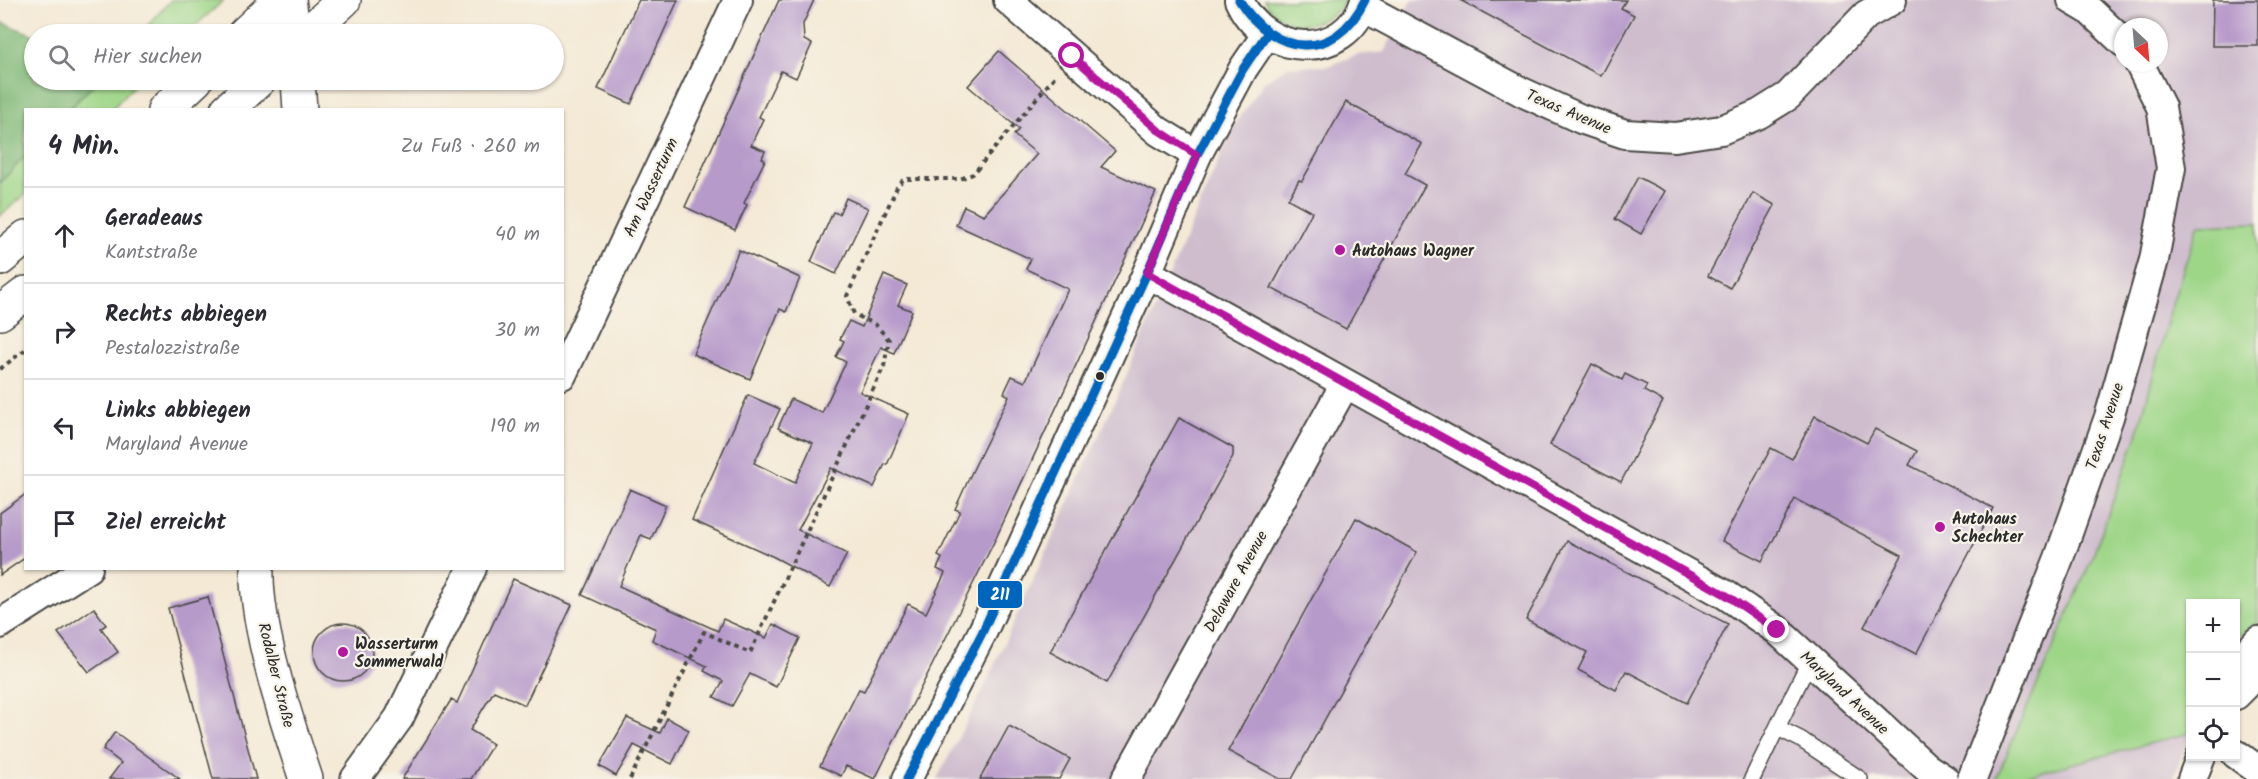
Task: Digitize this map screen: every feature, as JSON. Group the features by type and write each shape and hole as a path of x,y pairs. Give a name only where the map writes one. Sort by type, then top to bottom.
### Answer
{"main road":[{"path":"255,24 280,0"},
{"path":"290,0 293,24"},
{"path":"319,24 344,0"},
{"path":"166,108 185,90"},
{"path":"229,108 248,90"},
{"path":"299,90 300,108"},
{"path":"0,259 24,239"},
{"path":"0,313 24,294"},
{"name":"Rodalber Straße","path":"253,571 273,665 306,779"}],"street":[{"name":"Am Wasserturm","path":"564,371 738,0"},
{"path":"1008,0 1158,130 1197,155"},
{"path":"1239,0 1250,20 1266,35 1293,44 1321,43 1345,29 1364,4"},
{"name":"Texas Avenue","path":"1364,4 1522,92 1581,118 1625,134 1675,137 1720,130 1759,114 1788,96 1866,15 1893,0"},
{"path":"2072,0 2090,10 2114,33"},
{"path":"907,779 982,633 1147,273 1197,155 1243,69 1266,35"},
{"name":"Texas Avenue","path":"1972,779 2059,558 2097,450 2154,260 2171,168 2161,107 2144,72"},
{"name":"Maryland Avenue","path":"1147,273 1726,595 1777,630 1928,768 1944,779"},
{"name":"Delaware Avenue","path":"1126,779 1345,384"},
{"path":"0,624 85,570"},
{"path":"355,779 399,718 471,570"},
{"path":"2240,660 2258,641"},
{"path":"2240,690 2258,673"},
{"path":"2240,757 2258,770"},
{"path":"2192,779 2199,761"}],"lane":[{"path":"1752,779 1810,660"},
{"path":"1778,728 1800,739 1860,779"}],"path":[{"path":"630,779 704,632 750,653 884,366 889,340 876,325 854,314 847,296 898,185 904,179 960,179 973,174 1072,56"},
{"path":"0,369 24,351"}],"shaded area":[{"path":"1412,0 2258,0 2258,223 2198,225 2172,304 2137,436 2090,563 1996,779 937,779 981,694 1124,381 1233,127 1265,81 1287,67 1328,66 1357,55 1384,52"},
{"path":"2186,734 2186,744 2173,779 2014,779"}],"green space":[{"path":"171,0 224,0 197,24 149,24"},
{"path":"1264,0 1346,0 1328,17 1305,24 1282,19"},
{"path":"0,22 24,31 24,90 88,90 70,108 24,108 24,157 0,183"},
{"path":"88,90 130,90 113,108 71,108"},
{"path":"24,157 24,196 0,216 0,183"},
{"path":"2258,223 2258,622 2240,635 2240,599 2186,599 2186,734 2014,779 1996,779 2090,563 2137,436 2172,304 2198,225"}],"building":[{"path":"639,0 678,0 631,104 598,89"},
{"path":"779,0 814,0 803,24 804,40 812,44 796,78 781,71 759,117 763,119 751,145 765,151 762,158 765,160 744,203 747,205 735,230 685,207"},
{"path":"1460,0 1626,0 1621,8 1634,15 1601,76"},
{"path":"2213,0 2258,0 2258,46 2212,46"},
{"path":"999,51 1115,151 1101,167 1156,192 996,538 875,779 846,766 841,776 820,766 859,689 864,691 908,604 926,613 945,573 937,569 942,558 938,556 960,511 955,509 1009,396 1004,393 1012,376 1025,382 1068,289 1026,269 1031,259 956,225 964,206 984,215 1037,154 1014,135 1019,129 968,86"},
{"name":"Autohaus Wagner","path":"1346,102 1422,144 1405,174 1425,185 1346,329 1271,288 1312,212 1288,199 1299,180 1302,181"},
{"path":"1638,177 1665,191 1641,234 1615,219"},
{"path":"1753,193 1775,205 1730,288 1708,276"},
{"path":"846,198 868,208 836,274 811,262 833,212 839,214"},
{"path":"739,250 800,278 786,312 780,309 750,379 693,354"},
{"path":"884,275 907,285 898,305 912,311 894,353 881,347 860,392 909,414 887,465 885,464 874,487 831,468 798,530 847,554 830,587 774,557 692,520 748,395 780,409 754,463 795,483 813,443 778,428 791,399 822,413 846,362 836,357 844,341 840,339 849,321 862,327"},
{"path":"1592,364 1622,380 1625,374 1647,385 1644,391 1663,401 1621,482 1550,445"},
{"name":"Autohaus Schechter","path":"1815,416 1867,443 1875,429 1917,451 1909,465 1993,508 1916,654 1864,627 1902,555 1795,499 1762,561 1722,541 1771,448 1792,459"},
{"path":"1179,418 1233,448 1233,456 1107,683 1050,652"},
{"path":"630,489 666,505 651,539 641,535 619,586 718,631 723,619 766,638 773,624 800,638 776,687 750,674 732,706 714,697 723,681 704,671 707,666 652,640 656,629 582,595"},
{"path":"24,495 24,558 0,575 0,513"},
{"path":"1356,518 1417,552 1292,779 1280,779 1228,751"},
{"path":"1567,541 1728,624 1687,703 1626,671 1616,690 1578,670 1587,652 1526,620"},
{"path":"513,579 572,605 525,705 494,691 470,730 493,744 471,779 402,779 451,700 457,703"},
{"path":"208,597 256,779 213,779 168,608"},
{"path":"94,608 106,625 101,628 118,652 89,672 58,633"},
{"name":"Wasserturm Sommerwald","path":"337,623 349,623 364,631 372,646 372,658 364,673 349,681 337,681 322,673 314,658 314,646 322,631"},
{"path":"627,718 660,733 667,718 689,730 672,764 634,745 616,776 599,766"},
{"path":"1009,726 1070,759 1059,779 980,779"},
{"path":"115,732 180,779 109,779 121,763 103,749"}],"transit line":[{"name":"211","path":"1239,0 1253,19 1269,33 1286,41 1304,45 1321,43 1337,35 1352,21 1365,0"},
{"name":"211","path":"907,779 982,633 1147,273 1197,155 1243,69 1266,35"}],"place":[{"name":"Autohaus Wagner","path":"1340,250"},
{"name":"Autohaus Schechter","path":"1940,527"},
{"name":"Wasserturm Sommerwald","path":"343,652"}],"route":[{"path":"1072,56 1158,130 1197,155 1147,273 1726,595 1777,630"}]}
